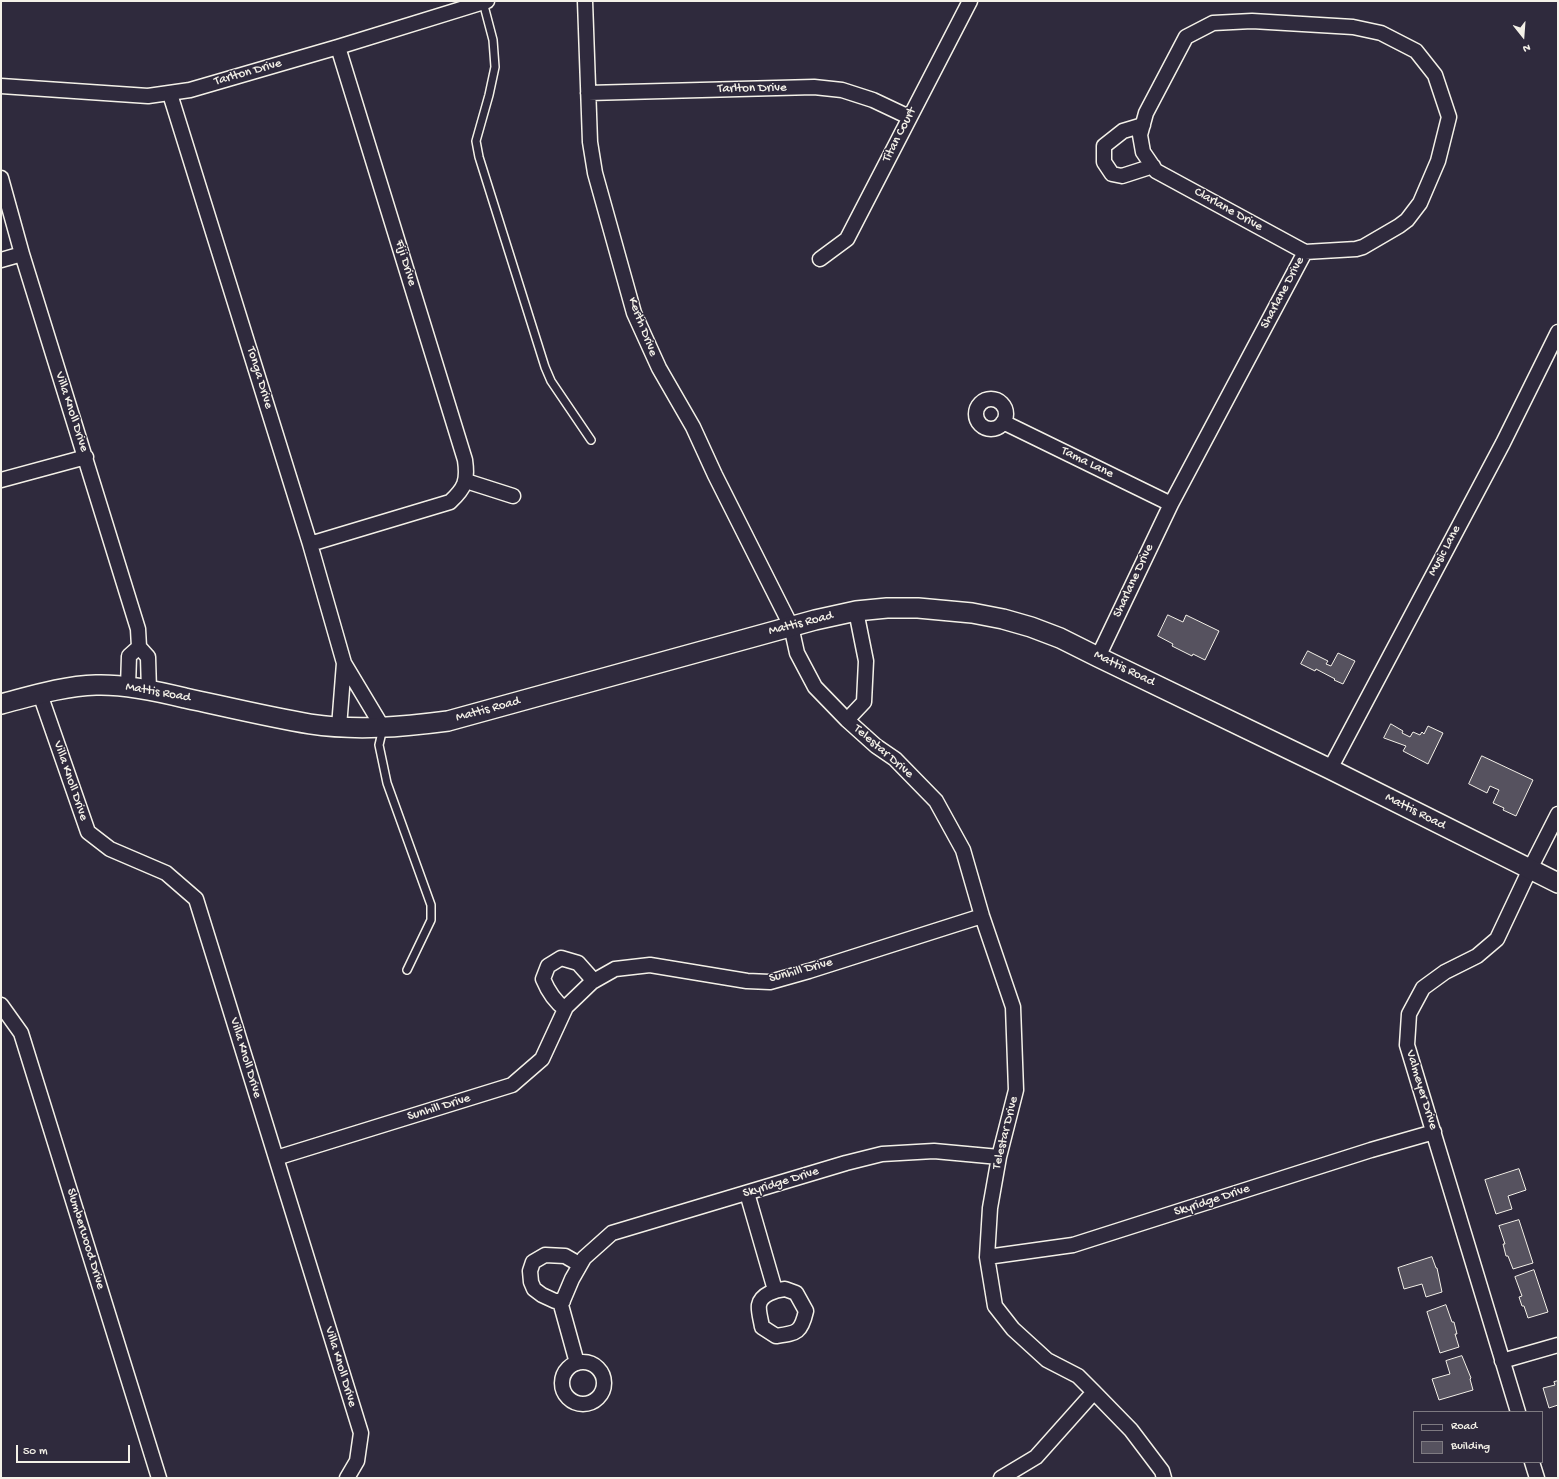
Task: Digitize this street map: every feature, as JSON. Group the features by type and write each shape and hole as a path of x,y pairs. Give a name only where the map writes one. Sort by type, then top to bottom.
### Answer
{"main road":[{"name":"Mattis Road","path":"1,704 61,689 97,685 128,687 311,724 339,727 383,728 412,726 448,721 791,626 856,611 887,608 918,608 965,612 997,618 1031,627 1060,638 1558,882"}],"street":[{"name":"Kerth Drive","path":"585,1 590,142 595,173 634,313 659,368 693,427 715,475 791,626"},
{"name":"Titan Court","path":"820,259 847,239 970,1"},
{"name":"Tarlton Drive","path":"1,86 148,96 170,94 190,90 338,47 485,2"},
{"name":"Sharlane Drive","path":"1098,656 1171,504 1304,252 1356,249 1399,226 1406,220 1420,203 1438,161 1449,117 1435,76 1416,51 1382,33 1353,27 1252,21 1214,22"},
{"name":"Clarlane Drive","path":"1214,22 1186,37 1146,113 1140,135 1143,152 1156,171 1304,252"},
{"name":"Fiji Drive","path":"338,47 465,460 467,473 466,481"},
{"name":"Tarlton Drive","path":"588,93 814,87 842,90 873,100 909,117"},
{"name":"Tonga Drive","path":"170,94 310,544 344,663 383,728"},
{"path":"1143,125 1123,131 1104,146 1104,162 1112,174 1122,176 1153,166"},
{"name":"Villa Knoll Drive","path":"1,178 22,254 138,629 139,647 148,657 149,691"},
{"path":"1,260 22,254"},
{"name":"Music Lane","path":"1330,769 1499,450 1558,332"},
{"name":"Tama Lane","path":"1003,422 1171,504"},
{"path":"1,480 86,457"},
{"path":"310,544 450,502 462,489 466,481 513,496"},
{"name":"Telestar Drive","path":"847,720 864,702 866,661 856,611"},
{"name":"Telestar Drive","path":"791,626 797,653 814,687 876,746 895,759 936,801 963,850 982,916 1013,1008 1016,1090 999,1157 990,1208 987,1257 995,1306 1008,1323 1047,1360 1078,1376 1094,1392 1131,1430 1162,1471 1164,1478"},
{"path":"128,687 129,656 139,647"},
{"name":"Tonga Drive","path":"339,727 344,663"},
{"name":"Villa Knoll Drive","path":"40,694 88,832 110,850 166,874 196,899 361,1433 357,1461 347,1478"},
{"name":"Valmeyer Drive","path":"1518,1411 1408,1045 1409,1014 1423,988 1445,972 1477,956 1497,939 1558,814"},
{"name":"Sunhill Drive","path":"276,1158 512,1085 542,1059 565,1009 594,981 615,970 650,965 747,981 770,982 982,916"},
{"path":"565,1009 557,1003 548,992 543,979 548,966 561,958 578,963 594,981"},
{"name":"Slumberwood Drive","path":"1,1005 21,1033 160,1478"},
{"name":"Skyridge Drive","path":"987,1257 1073,1245 1371,1150 1434,1132"},
{"name":"Skyridge Drive","path":"576,1363 561,1305 579,1264 612,1233 846,1163 882,1154 934,1151 999,1157"},
{"path":"747,1193 775,1290"},
{"path":"563,1301 555,1300 542,1295 534,1289 531,1282 530,1271 533,1262 545,1255 565,1256 579,1264"},
{"path":"1502,1361 1558,1345"},
{"path":"1001,1478 1036,1457 1094,1392"},
{"path":"1532,1463 1537,1478"}],"lane":[{"path":"485,2 495,67 476,141 479,157 545,367 551,381 591,440"},
{"path":"383,728 379,746 387,783 431,905 431,920 407,970"}],"building":[{"path":"1168,615 1183,622 1186,615 1219,631 1205,660 1193,654 1192,656 1172,646 1173,644 1158,636"},
{"path":"1308,651 1328,661 1326,664 1331,666 1338,653 1355,661 1343,684 1316,669 1315,671 1301,664"},
{"path":"1391,724 1403,731 1402,733 1410,737 1413,732 1420,735 1422,732 1424,734 1428,726 1443,733 1428,764 1403,751 1406,746 1384,738"},
{"path":"1482,756 1533,780 1516,816 1493,803 1499,790 1490,786 1487,793 1469,784"},
{"path":"1519,1169 1526,1190 1508,1196 1512,1209 1496,1214 1485,1180"},
{"path":"1519,1220 1533,1263 1513,1269 1508,1256 1506,1256 1503,1244 1505,1244 1499,1226"},
{"path":"1432,1257 1437,1268 1442,1292 1426,1297 1422,1284 1404,1289 1398,1268"},
{"path":"1534,1270 1548,1312 1528,1318 1519,1297 1522,1296 1515,1277"},
{"path":"1446,1305 1452,1322 1454,1322 1457,1334 1455,1334 1459,1347 1440,1353 1427,1312"},
{"path":"1462,1356 1471,1378 1473,1390 1439,1400 1432,1379 1450,1374 1446,1361"},
{"path":"1558,1381 1558,1405 1549,1408 1543,1388 1555,1385 1554,1382"}]}
